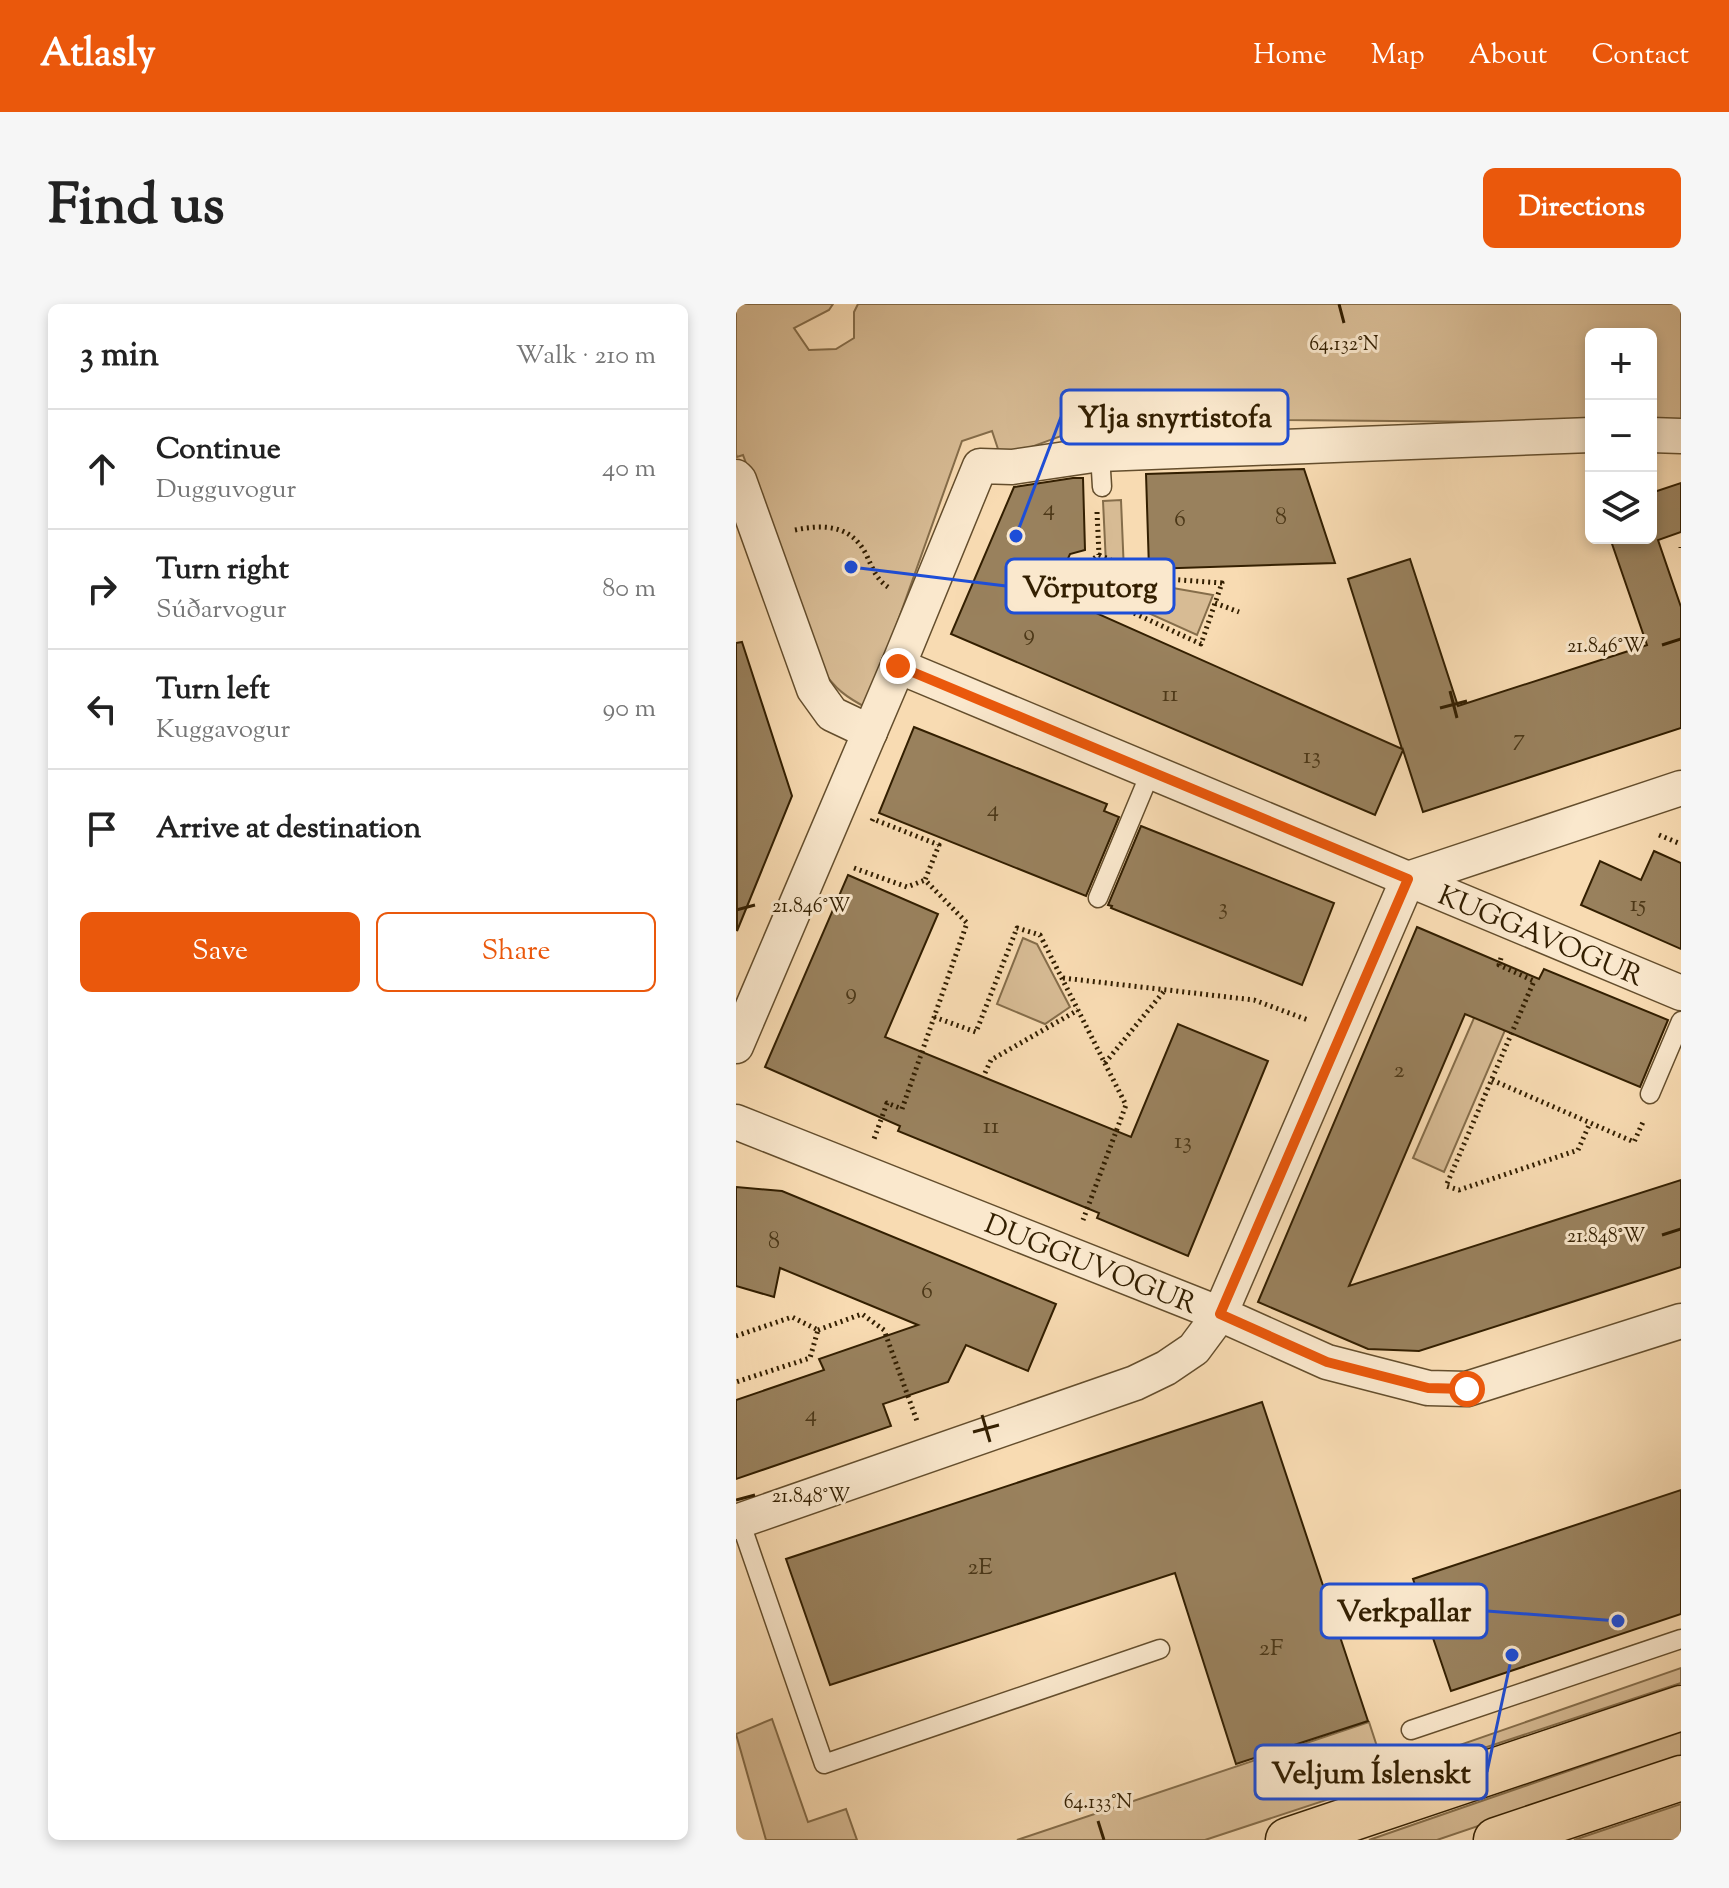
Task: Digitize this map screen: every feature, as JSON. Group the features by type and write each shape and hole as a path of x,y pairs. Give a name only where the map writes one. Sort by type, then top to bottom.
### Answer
{"highway":[{"path":"1288,1840 1681,1708"},
{"path":"1496,1840 1681,1778"}],"street":[{"path":"736,1046 980,466 1101,470 1585,435"},
{"path":"1657,435 1681,436"},
{"path":"736,477 814,689 832,714 870,732"},
{"name":"KUGGAVOGUR","path":"898,666 1681,993"},
{"path":"738,1522 1135,1383 1166,1368 1194,1349 1220,1314 1408,879 1681,788"},
{"name":"DUGGUVOGUR","path":"736,1122 1220,1314 1327,1362 1428,1388 1467,1389 1681,1321"}],"lane":[{"path":"1098,898 1151,771"},
{"path":"1650,1094 1681,1021"},
{"path":"738,1522 824,1764 1160,1649"},
{"path":"1411,1730 1681,1639"}],"path":[{"path":"1097,509 1099,555"},
{"path":"761,541 805,528 835,529 850,534 859,543 879,580 887,587 924,604"},
{"path":"1099,555 1153,578 1222,583 1201,644 1062,580 1099,555"},
{"path":"1215,603 1239,612"},
{"path":"818,855 907,887 925,880 939,845 873,819 868,831"},
{"path":"1672,841 1681,844"},
{"path":"854,868 858,856"},
{"path":"873,1141 887,1103 902,1109 967,923 925,880"},
{"path":"934,1017 976,1032 1017,928 1040,935 1126,1105 1080,1228"},
{"path":"1499,965 1534,981 1446,1186 1459,1190 1578,1150 1590,1123"},
{"path":"1062,978 1254,1000 1342,1032"},
{"path":"1105,1063 1165,990"},
{"path":"985,1073 991,1060 1078,1010"},
{"path":"1492,1080 1634,1142 1645,1118"},
{"path":"736,1336 792,1317 818,1330 862,1314 884,1330 918,1423"},
{"path":"736,1382 810,1358 818,1330"}],"shaded area":[{"path":"736,304 833,304 829,310 794,328 809,350 836,349 854,338 854,312 858,304 1681,304 1681,423 1657,423 1657,328 1585,328 1585,423 1284,420 1237,398 1140,438 1132,410 1001,458 992,431 962,441 867,708 842,692 822,669 743,455 737,457"},
{"path":"1121,500 1124,572 1150,584 1213,595 1197,635 1073,579 1106,564 1103,501"},
{"path":"1023,938 1037,944 1070,1007 1045,1024 997,1004"},
{"path":"1491,979 1521,993 1444,1172 1413,1158"},
{"path":"1681,1668 1681,1683 1205,1840 1017,1840 1369,1722 1385,1771"},
{"path":"772,1719 808,1822 846,1809 857,1840 766,1840 736,1734"},
{"path":"1681,1732 1681,1757 1437,1840 1369,1840"},
{"path":"1681,1804 1681,1840 1574,1840"}],"building":[{"path":"1304,469 1335,563 1149,569 1146,474"},
{"path":"1083,478 1085,550 1070,554 1062,572 1006,573 1402,749 1348,579 1410,559 1458,706 1647,645 1612,544 1657,544 1657,491 1681,483 1681,532 1658,540 1681,607 1681,728 1423,812 1403,750 1375,815 951,634 1014,487"},
{"path":"742,642 792,796 737,931 736,643"},
{"path":"914,727 1107,804 1104,811 1119,817 1086,896 879,813"},
{"path":"1141,826 1334,903 1302,985 1111,908 1108,905"},
{"path":"1654,851 1681,863 1681,949 1581,905 1600,861 1641,880"},
{"path":"848,875 938,914 885,1037 1131,1137 1178,1024 1268,1061 1188,1256 1097,1218 1099,1213 898,1131 900,1126 765,1067"},
{"path":"1417,927 1539,979 1544,969 1668,1020 1640,1087 1465,1014 1349,1286 1681,1180 1681,1267 1419,1351 1368,1349 1258,1302"},
{"path":"736,1187 782,1191 1056,1304 1028,1371 966,1345 948,1382 883,1404 891,1426 736,1479 736,1400 824,1370 819,1359 918,1325 780,1268 774,1297 736,1286"},
{"path":"1262,1402 1368,1721 1236,1764 1175,1573 830,1685 786,1559"},
{"path":"1681,1490 1681,1614 1451,1691 1413,1579"}],"place":[{"name":"Ylja snyrtistofa","path":"1016,536"},
{"name":"Vörputorg","path":"851,567"},
{"name":"Verkpallar","path":"1618,1621"},
{"name":"Veljum Íslenskt","path":"1512,1655"}],"route":[{"path":"898,666 1408,879 1220,1314 1327,1362 1428,1388 1467,1389"}]}
